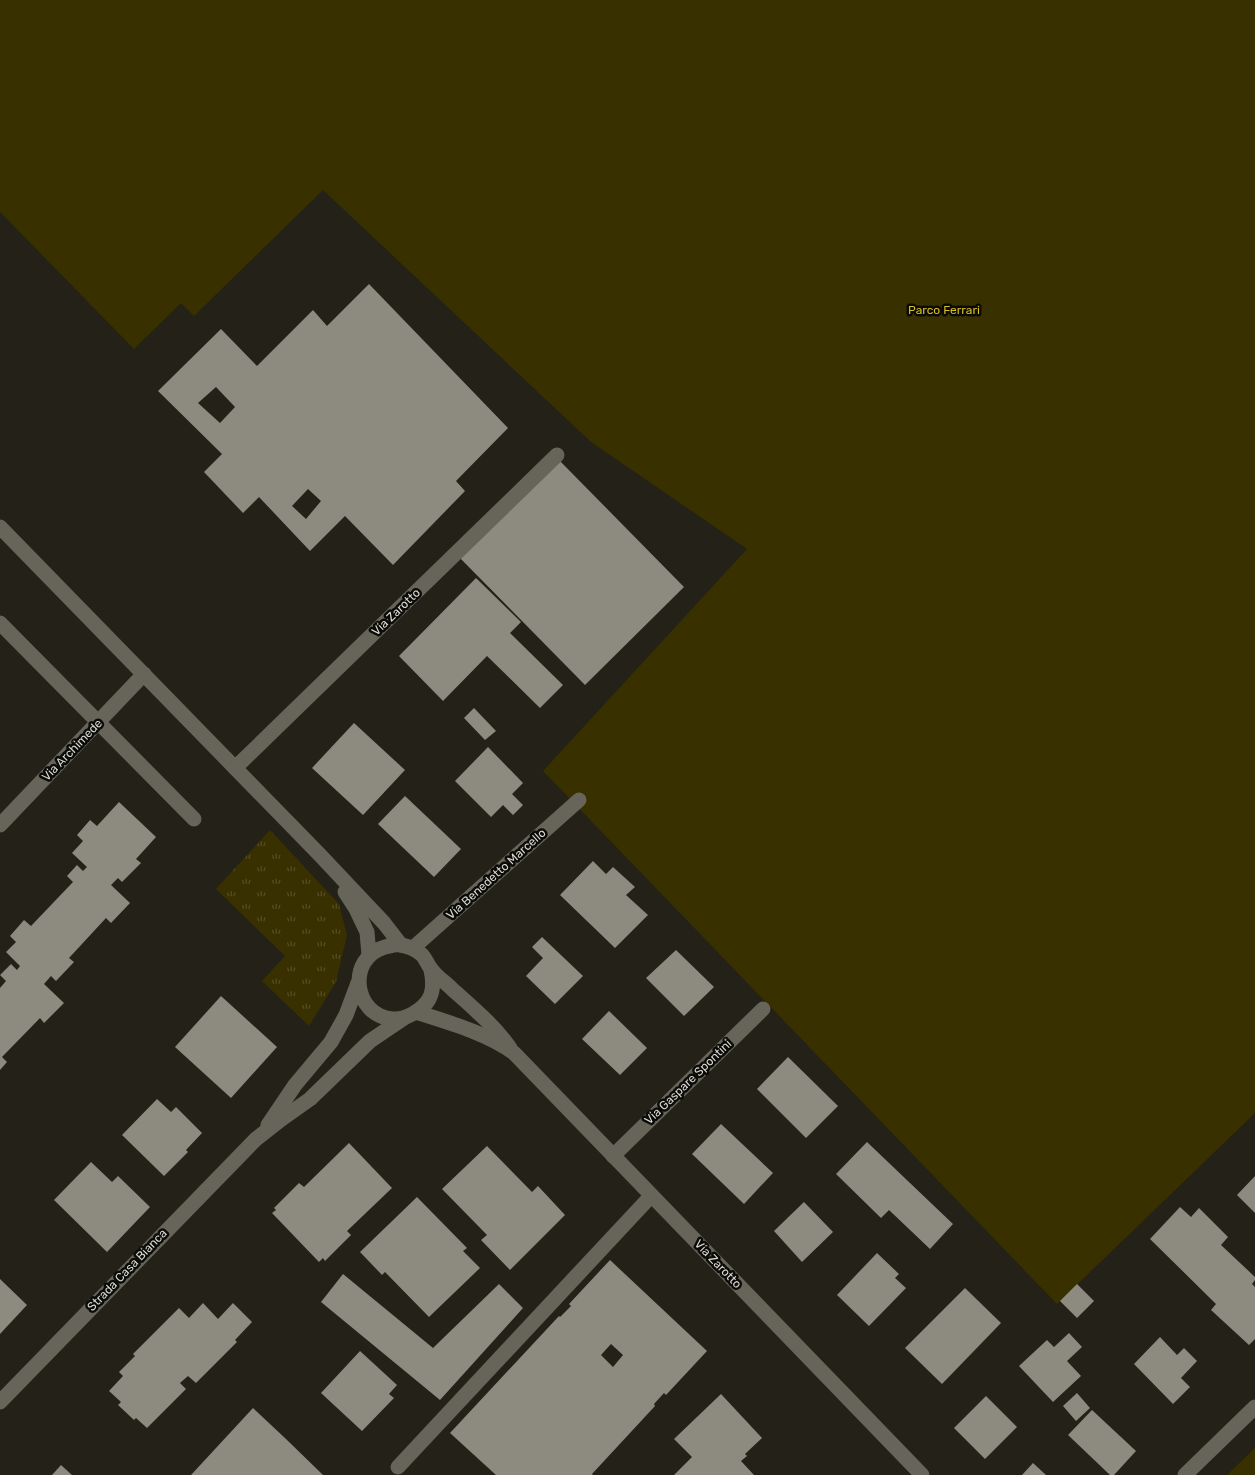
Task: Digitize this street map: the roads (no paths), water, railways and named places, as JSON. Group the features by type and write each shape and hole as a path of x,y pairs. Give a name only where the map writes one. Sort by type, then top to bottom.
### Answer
{"street":[{"name":"Via Zarotto","path":"235,768 557,455"},
{"name":"Via Zarotto","path":"0,527 319,854 407,947 423,956 431,970 499,1032 514,1053 922,1475"},
{"path":"0,623 194,819"},
{"name":"Via Archimede","path":"0,825 144,674"},
{"name":"Via Benedetto Marcello","path":"407,947 579,800"},
{"name":"Via Zarotto","path":"319,854 356,909 367,932 369,955 362,966 359,982 361,994 367,1006 377,1014 393,1019 410,1015 451,1023 503,1045 514,1053"},
{"path":"369,955 380,948 394,945 407,947"},
{"path":"410,1015 428,1000 433,982 431,970"},
{"name":"Strada Casa Bianca","path":"256,1139 295,1084 331,1042 346,1015 359,982"},
{"name":"Via Gaspare Spontini","path":"613,1156 763,1009"},
{"name":"Strada Casa Bianca","path":"0,1402 256,1139 278,1120 310,1099 370,1041 410,1015"},
{"path":"398,1467 652,1196"},
{"path":"1185,1475 1255,1407"}],"park label":[{"name":"Parco Ferrari","path":"944,310"}]}
